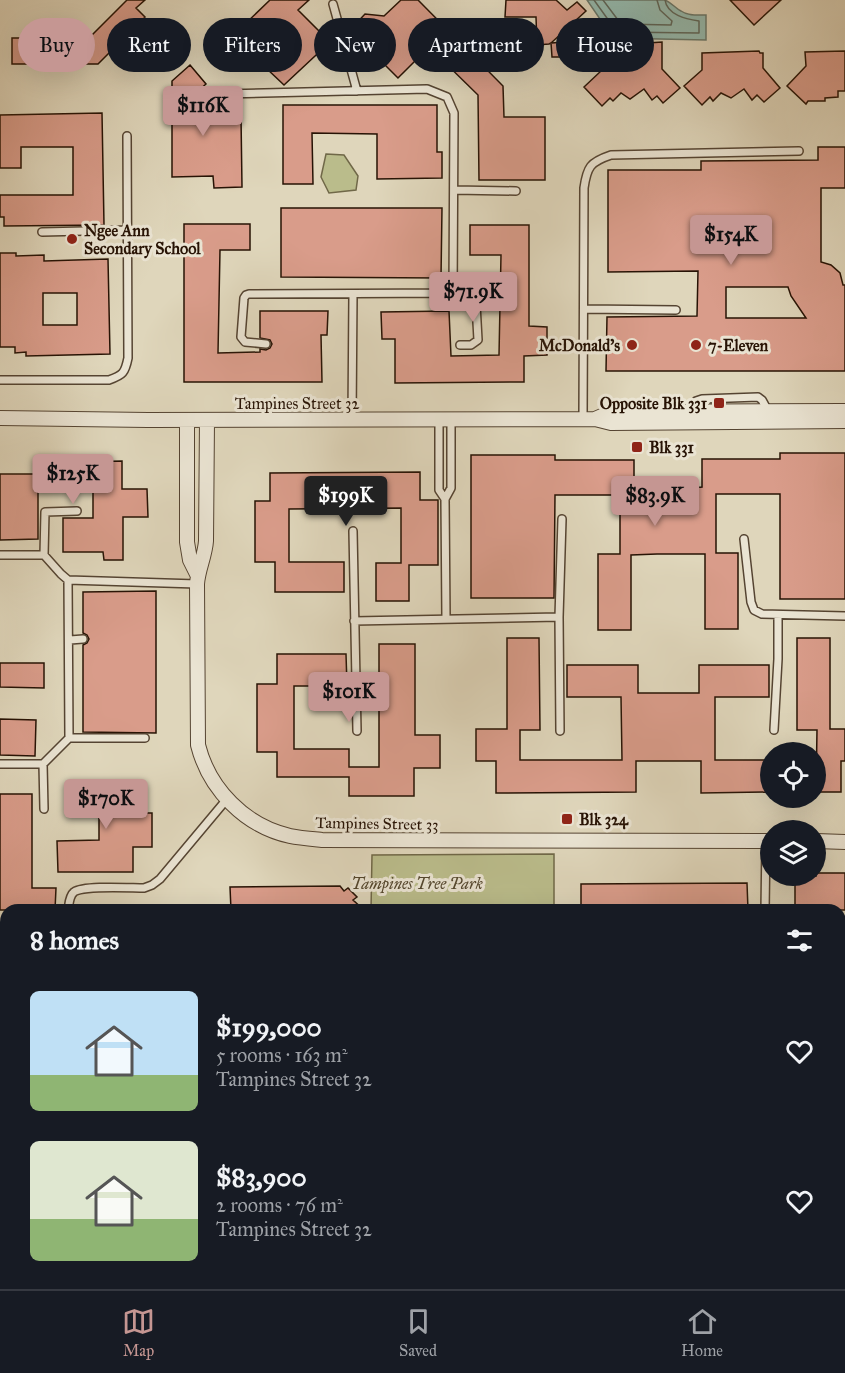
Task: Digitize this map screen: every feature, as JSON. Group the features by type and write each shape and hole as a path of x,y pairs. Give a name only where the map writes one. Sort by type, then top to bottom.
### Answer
{"street":[{"name":"Tampines Street 32","path":"589,419 611,412 845,411"},
{"name":"Tampines Street 32","path":"0,418 589,419 611,423 845,421"},
{"name":"Tampines Street 33","path":"187,420 187,542 190,560 197,579"},
{"name":"Tampines Street 33","path":"207,420 206,541 197,579 198,745 207,771 232,805 260,825 289,836 322,840 760,841"},
{"path":"826,841 845,842"}],"lane":[{"path":"333,4 357,91"},
{"path":"225,94 427,89 447,97 454,113 453,293"},
{"path":"0,380 109,380 125,371 128,358 127,136"},
{"path":"589,419 584,309 584,188 591,165 598,159 623,154 799,152"},
{"path":"454,190 516,191"},
{"path":"42,232 127,231"},
{"path":"266,344 244,342 241,337 246,295 453,293 470,297 476,304 478,340 471,345 460,345"},
{"path":"352,419 353,294"},
{"path":"584,309 676,310"},
{"path":"445,419 451,488 445,499 446,619"},
{"path":"445,419 439,490 445,499"},
{"path":"77,511 45,512 44,555 68,580 197,579"},
{"path":"560,731 559,617 562,519"},
{"path":"353,531 357,731"},
{"path":"744,539 751,602 754,610 762,614 845,616"},
{"path":"0,555 44,555"},
{"path":"0,764 43,764 69,738 68,580"},
{"path":"774,730 778,615"},
{"path":"354,621 559,617"},
{"path":"70,640 83,639"},
{"path":"69,738 145,738"},
{"path":"43,764 44,809"},
{"path":"69,904 75,892 86,888 144,888 152,885 160,879 227,799"},
{"path":"765,904 766,886"}],"green space":[{"path":"326,154 344,155 358,176 356,190 329,193 321,177"},
{"name":"Tampines Tree Park","path":"554,854 554,904 371,904 372,855"}],"water":[{"path":"587,0 665,0 687,14 706,15 706,40 654,39 654,18 599,18"}],"building":[{"path":"127,0 145,0 136,8 144,18 109,18"},
{"path":"270,0 309,0 298,10 314,26 314,57 302,68 302,18 251,18"},
{"path":"401,0 418,0 436,18 408,18 408,68 398,78 392,72 396,72 396,18 361,18 365,14 384,16"},
{"path":"506,0 556,0 567,10 577,2 586,11 578,18 556,18 556,38 549,44 544,44 544,18 505,17"},
{"path":"730,0 781,0 754,25"},
{"path":"107,20 107,55 98,64 95,64 95,32"},
{"path":"12,38 18,38 18,64 12,64"},
{"path":"662,42 662,69 680,88 663,103 657,96 652,100 644,89 630,99 621,93 613,101 610,98 602,106 584,87 600,72 654,72 654,43"},
{"path":"551,43 556,43 556,57 552,57"},
{"path":"759,51 763,53 763,68 780,88 764,102 757,95 752,100 744,89 731,98 721,93 713,101 710,97 702,105 684,86 702,70 702,53"},
{"path":"845,51 845,91 838,91 838,97 825,98 825,101 808,101 806,104 787,86 806,66 805,52"},
{"path":"191,66 206,84 197,92 197,117 241,117 242,187 214,188 213,176 172,177 172,81 182,72 191,72"},
{"path":"270,72 298,72 284,85"},
{"path":"455,72 489,72 503,86 504,117 545,117 545,180 479,180 478,95"},
{"path":"283,105 437,105 437,152 442,152 442,178 377,179 377,134 312,133 313,184 283,184"},
{"path":"102,113 104,225 4,226 4,217 0,217 0,195 73,195 73,147 21,147 21,168 0,168 0,115"},
{"path":"818,147 845,147 845,188 821,188 821,262 831,265 840,273 843,285 845,285 845,371 606,371 607,317 697,316 698,271 608,272 608,170 701,170 701,161 818,160","holes":["726,287 788,287 791,296 806,318 726,318"]},
{"path":"281,208 442,208 441,278 281,277"},
{"path":"184,224 250,224 250,250 220,250 218,353 260,352 260,349 270,348 272,344 270,340 260,338 260,311 328,311 327,335 321,335 322,382 184,382"},
{"path":"470,225 529,225 529,326 547,327 547,355 524,356 524,382 395,383 395,339 382,339 381,312 449,311 451,356 499,355 501,255 470,255"},
{"path":"0,253 16,253 16,256 44,255 44,261 108,259 110,354 26,356 26,352 15,353 15,347 0,347","holes":["43,293 77,293 77,325 43,325"]},
{"path":"780,453 845,453 845,599 780,599 780,494 716,494 716,553 738,553 738,629 705,629 705,554 657,554 631,555 631,630 598,630 598,554 620,554 620,495 555,495 554,598 471,598 471,455 555,455 555,460 634,460 634,489 679,489 702,487 702,459 780,459"},
{"path":"48,459 81,459 81,462 122,461 122,489 147,489 148,517 123,517 123,560 104,560 103,552 63,552 63,518 93,518 93,491 38,491 38,539 0,540 0,474 48,474"},
{"path":"420,472 420,500 438,500 438,565 409,565 409,601 376,601 376,563 401,563 401,508 289,509 289,562 344,562 344,592 275,592 275,562 255,562 255,501 270,501 270,473"},
{"path":"156,591 156,733 83,732 83,645 89,639 83,633 83,592"},
{"path":"507,638 539,638 540,730 520,730 520,760 622,760 621,697 567,697 567,665 638,665 638,693 699,693 699,665 769,665 769,697 715,697 715,760 760,760 760,792 701,793 701,761 636,761 636,792 496,793 496,761 476,761 476,729 507,729"},
{"path":"797,638 830,638 830,729 845,729 845,761 841,761 841,792 826,792 826,742 817,742 817,730 797,730"},
{"path":"379,644 415,644 415,735 440,735 440,768 414,768 414,796 349,796 349,777 277,777 277,752 257,752 257,684 277,684 277,654 346,654 347,686 294,686 294,749 349,749 349,767 379,767"},
{"path":"0,663 44,663 44,688 0,687"},
{"path":"0,719 36,720 35,756 0,755"},
{"path":"70,783 130,783 130,813 152,813 152,847 133,847 133,872 58,872 57,841 99,840 99,812 70,812"},
{"path":"0,794 32,794 32,888 56,888 55,904 0,904"},
{"path":"826,873 845,873 845,904 795,904 795,886 826,886"},
{"path":"747,883 748,904 581,904 581,884"},
{"path":"340,886 344,891 348,888 357,897 353,900 357,904 231,904 230,887"}],"place":[{"name":"Ngee Ann Secondary School","path":"72,239"},
{"name":"McDonald's","path":"632,345"},
{"name":"7-Eleven","path":"696,345"},
{"name":"Opposite Blk 331","path":"719,403"},
{"name":"Blk 331","path":"637,447"},
{"name":"Blk 324","path":"567,819"}]}
